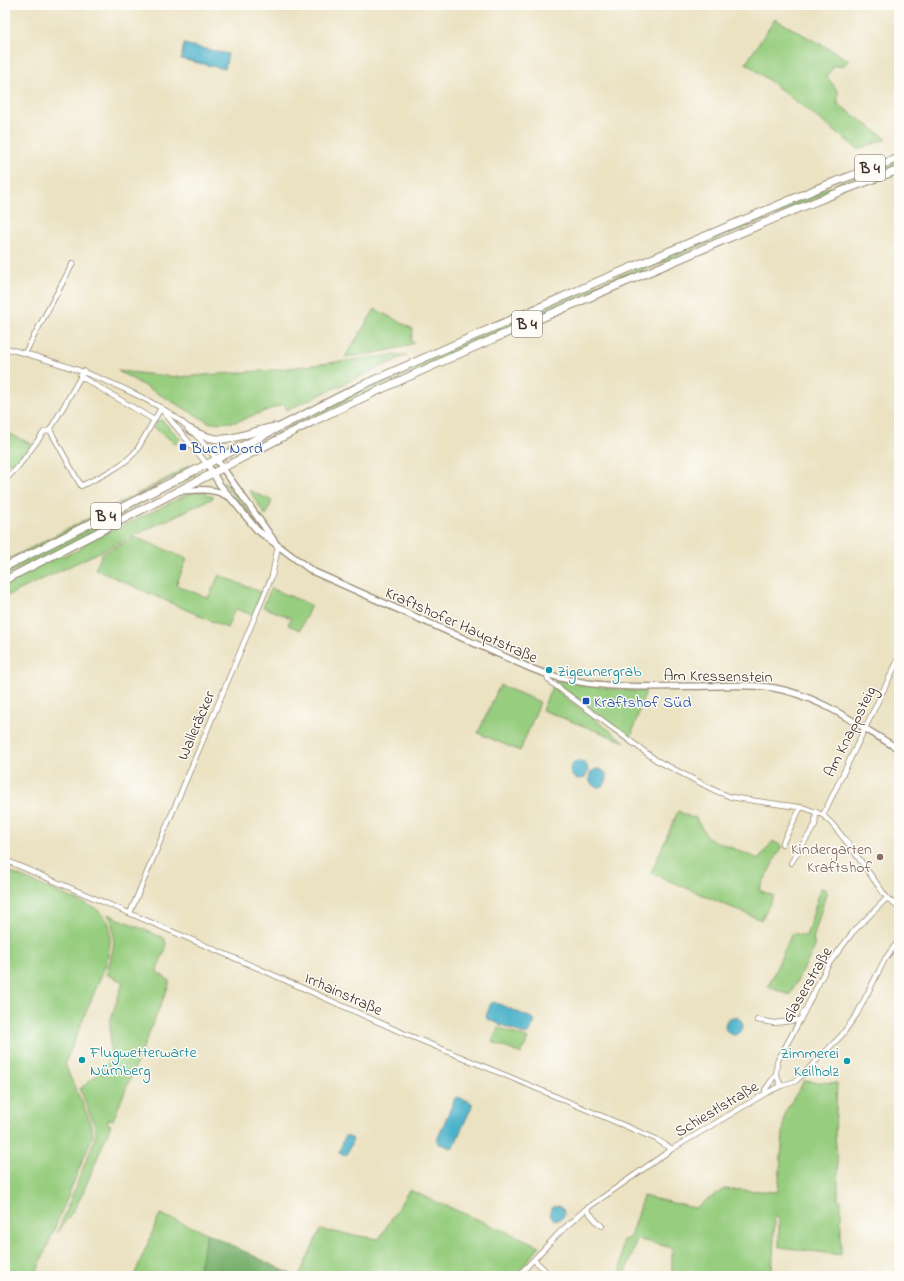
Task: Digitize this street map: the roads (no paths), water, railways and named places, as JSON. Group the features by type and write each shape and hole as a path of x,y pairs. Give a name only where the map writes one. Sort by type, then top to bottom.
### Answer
{"main road":[{"name":"B 4","path":"5,567 358,387 599,281 821,187 899,158"},
{"name":"B 4","path":"5,580 362,398 512,331 825,198 899,170"},
{"name":"B 4","path":"189,429 200,435 218,440 235,438 265,429 283,426"}],"street":[{"path":"25,353 73,263"},
{"path":"5,348 47,358 110,381 179,419 217,460"},
{"path":"5,480 17,468 44,432 50,430 84,371"},
{"path":"80,376 154,420"},
{"path":"50,430 81,486 120,466 132,455 137,450 161,408"},
{"path":"161,408 207,464"},
{"name":"Kraftshofer Hauptstraße","path":"217,460 278,546"},
{"name":"Kraftshofer Hauptstraße","path":"207,464 231,499 257,530 303,566 322,577 530,668 547,674 548,679 552,683 656,760 716,791 731,797 801,807 823,815 850,846 888,898 899,908"},
{"path":"180,491 209,490 221,493 231,499"},
{"name":"Walleräcker","path":"130,913 272,576 278,546"},
{"name":"Am Knappsteig","path":"823,815 899,658"},
{"name":"Am Kressenstein","path":"547,674 578,681 618,686 773,687 810,698 899,748"},
{"path":"782,844 801,807"},
{"path":"791,863 815,825 816,812"},
{"name":"Irrhainstraße","path":"5,860 130,913 403,1033 656,1139 672,1149"},
{"name":"Glaserstraße","path":"766,1093 765,1090 776,1074 777,1062 828,965 853,932 888,898"},
{"name":"Schiestlstraße","path":"518,1276 560,1232 586,1209 672,1149 766,1093 796,1081 841,1036 857,1014 885,959 899,940"},
{"path":"757,1020 774,1023 800,1020"},
{"path":"776,1074 781,1086"},
{"path":"586,1209 602,1226"},
{"path":"534,1260 551,1276"}],"water":[{"path":"184,44 228,54 225,69 181,59"},
{"path":"575,761 583,761 588,766 586,777 583,779 575,779 570,774 570,766"},
{"path":"594,769 602,769 607,774 605,785 602,787 594,787 589,782 589,774"},
{"path":"494,1002 534,1019 535,1022 528,1034 526,1035 487,1019 486,1016 491,1003"},
{"path":"730,1017 738,1017 743,1022 741,1033 738,1035 730,1035 725,1030 725,1022"},
{"path":"458,1097 472,1103 472,1106 454,1146 451,1148 438,1143 437,1140 455,1098"},
{"path":"345,1136 353,1139 346,1156 339,1152"},
{"path":"554,1206 560,1206 564,1210 564,1216 560,1220 554,1220 550,1216 550,1210"}],"place":[{"name":"Buch Nord","path":"183,447"},
{"name":"Zigeunergrab","path":"549,670"},
{"name":"Kraftshof Süd","path":"586,701"},
{"name":"Kindergarten Kraftshof","path":"880,857"},
{"name":"Flugwetterwarte Nürnberg","path":"82,1060"},
{"name":"Zimmerei Keilholz","path":"847,1061"}]}
